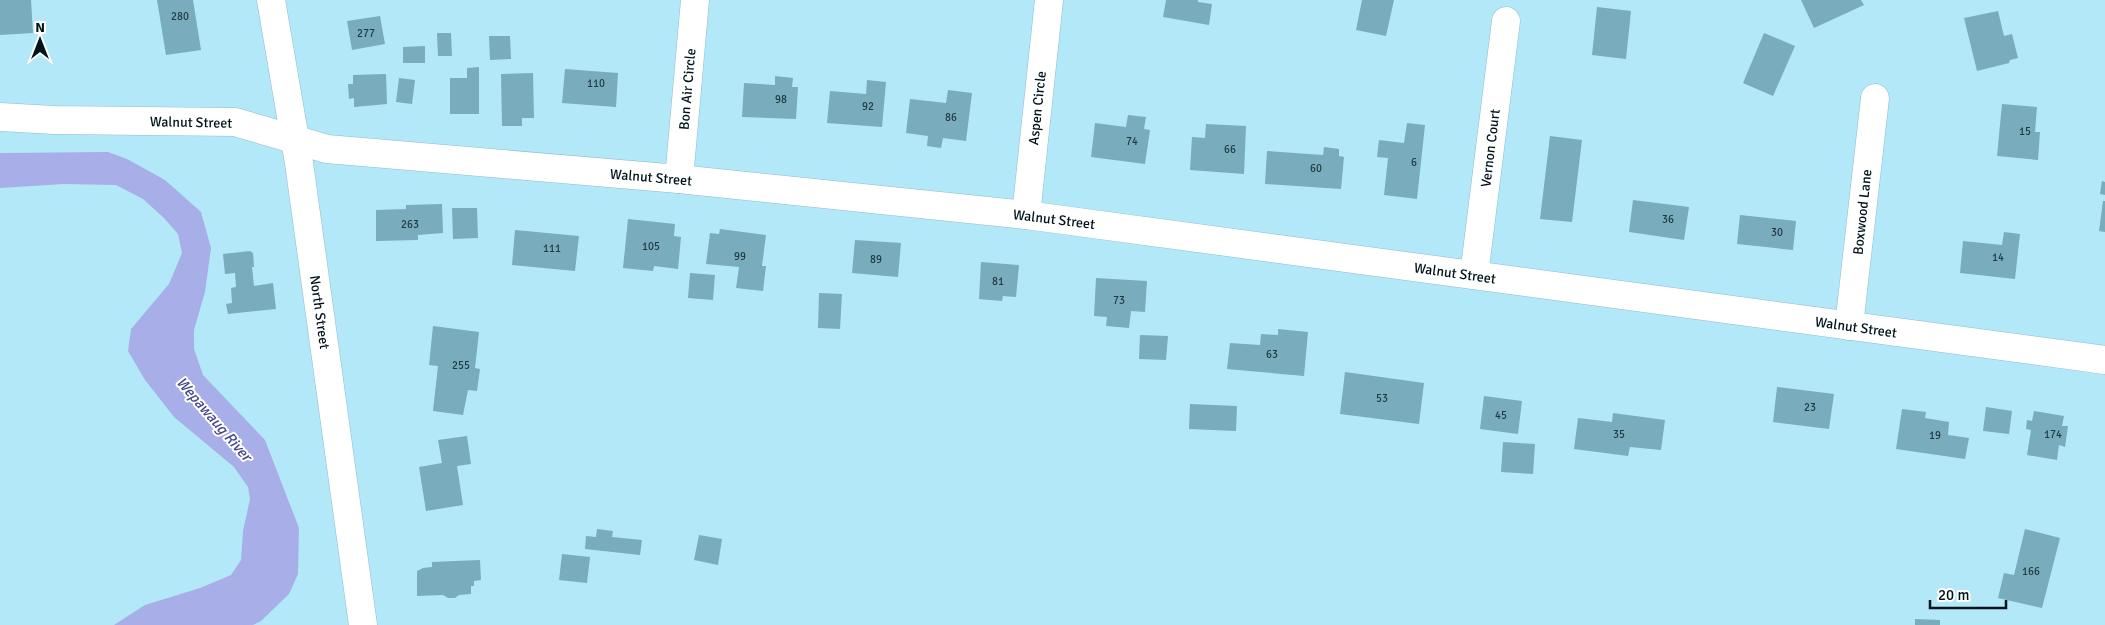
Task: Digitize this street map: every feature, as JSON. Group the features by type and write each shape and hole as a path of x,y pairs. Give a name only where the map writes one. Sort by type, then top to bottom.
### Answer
{"street":[{"name":"North Street","path":"271,0 295,138 363,625"},
{"name":"Bon Air Circle","path":"679,179 695,0"},
{"name":"Aspen Circle","path":"1026,215 1049,0"},
{"name":"Vernon Court","path":"1474,276 1506,21"},
{"name":"Boxwood Lane","path":"1850,326 1875,98"},
{"name":"Walnut Street","path":"0,117 54,120 236,122 328,149 679,179 1026,215 2105,360"}],"water":[{"name":"Wepawaug River","path":"108,152 127,159 165,180 201,212 211,248 205,292 194,330 194,349 203,375 265,440 299,528 298,574 289,594 261,621 253,625 114,625 145,605 200,588 231,575 241,560 243,531 250,499 248,487 234,467 174,417 145,380 128,351 131,329 169,284 182,253 178,234 143,199 116,185 64,184 0,188 0,153"}],"building":[{"path":"0,0 31,0 33,33 0,35"},
{"path":"157,0 193,0 201,50 166,55"},
{"path":"1166,0 1198,0 1198,2 1212,4 1209,25 1163,17"},
{"path":"1362,0 1394,0 1386,36 1356,30"},
{"path":"1801,0 1861,0 1864,5 1814,28"},
{"path":"1597,7 1631,11 1626,59 1592,55"},
{"path":"1998,11 2004,36 2012,34 2018,58 2010,60 2009,63 1977,71 1964,18"},
{"path":"380,16 385,44 352,50 347,21"},
{"path":"437,33 451,33 452,56 438,56"},
{"path":"1764,33 1795,46 1773,96 1743,83"},
{"path":"489,36 510,36 511,59 490,60"},
{"path":"425,46 425,63 403,63 403,47"},
{"path":"479,67 479,114 450,114 450,78 467,78 467,68"},
{"path":"565,69 618,73 616,107 562,103"},
{"path":"533,73 534,118 522,118 522,126 502,126 501,74"},
{"path":"386,74 387,104 354,107 354,98 349,99 348,84 353,84 353,75"},
{"path":"775,76 793,78 792,87 798,87 796,119 742,117 744,83 775,85"},
{"path":"399,78 415,80 412,104 396,102"},
{"path":"867,80 886,82 882,127 827,123 830,91 866,94"},
{"path":"948,90 972,93 966,141 943,138 941,148 927,146 928,136 906,133 910,99 946,103"},
{"path":"2002,104 2037,107 2035,132 2040,132 2038,160 1997,156"},
{"path":"1128,115 1146,117 1144,129 1150,130 1145,164 1091,157 1095,123 1126,127"},
{"path":"1407,123 1425,125 1417,199 1384,195 1388,158 1377,157 1379,140 1404,143"},
{"path":"1206,124 1246,126 1244,174 1190,170 1192,137 1205,138"},
{"path":"1550,136 1582,140 1572,222 1540,219"},
{"path":"1324,147 1339,149 1339,156 1344,157 1341,189 1265,184 1267,151 1323,155"},
{"path":"2102,181 2105,182 2105,195 2100,194"},
{"path":"1633,200 1689,207 1684,240 1629,232"},
{"path":"2103,201 2105,201 2105,232 2099,231"},
{"path":"442,204 443,233 418,235 418,240 376,241 376,210 406,209 406,205"},
{"path":"452,208 477,208 478,238 453,239"},
{"path":"1740,215 1796,221 1793,250 1737,244"},
{"path":"628,219 675,224 674,236 681,237 678,269 654,266 653,271 623,268"},
{"path":"720,229 766,235 762,266 766,266 763,291 736,288 739,267 706,264 710,233 719,234"},
{"path":"515,230 579,236 575,271 512,265"},
{"path":"2004,232 2020,234 2015,279 1960,273 1963,241 2002,245"},
{"path":"855,240 901,243 898,277 852,273"},
{"path":"250,251 253,253 254,286 273,283 276,309 228,314 226,304 232,303 231,288 236,287 235,273 225,274 223,254"},
{"path":"981,262 1019,265 1016,297 1003,296 1002,301 979,299"},
{"path":"690,273 715,275 713,300 688,298"},
{"path":"1096,278 1147,281 1145,312 1131,311 1129,328 1106,326 1107,317 1094,316"},
{"path":"819,293 842,294 840,329 818,328"},
{"path":"433,326 479,332 475,368 480,369 477,391 468,390 463,415 433,411 438,366 429,365"},
{"path":"1278,329 1308,332 1304,376 1227,369 1230,343 1260,345 1261,334 1278,335"},
{"path":"1140,335 1168,336 1166,360 1139,359"},
{"path":"1345,372 1424,383 1419,424 1340,414"},
{"path":"1777,387 1834,394 1829,429 1773,422"},
{"path":"1484,396 1522,401 1518,434 1480,429"},
{"path":"1190,404 1237,406 1236,431 1189,429"},
{"path":"1986,407 2012,411 2009,434 1983,431"},
{"path":"1902,409 1926,412 1925,418 1949,422 1948,435 1969,438 1965,459 1896,449"},
{"path":"2034,411 2064,416 2062,426 2068,426 2065,447 2059,445 2057,460 2027,455 2031,430 2026,429 2027,420 2032,421"},
{"path":"1613,413 1665,420 1661,450 1630,447 1628,456 1574,449 1578,418 1612,422"},
{"path":"467,436 471,464 457,466 463,505 426,511 419,467 442,463 438,440"},
{"path":"1503,442 1535,444 1533,474 1501,472"},
{"path":"597,529 613,531 612,537 642,540 640,555 585,549 586,536 596,537"},
{"path":"2025,529 2060,538 2042,608 1998,598 2004,573 2014,575"},
{"path":"699,535 722,539 718,565 694,560"},
{"path":"562,554 590,557 587,583 559,580"},
{"path":"480,560 481,580 474,581 474,586 471,586 471,594 459,595 455,598 448,598 443,595 417,596 417,571 432,567 432,562"},
{"path":"1915,619 1940,620 1940,625 1915,625"}]}
